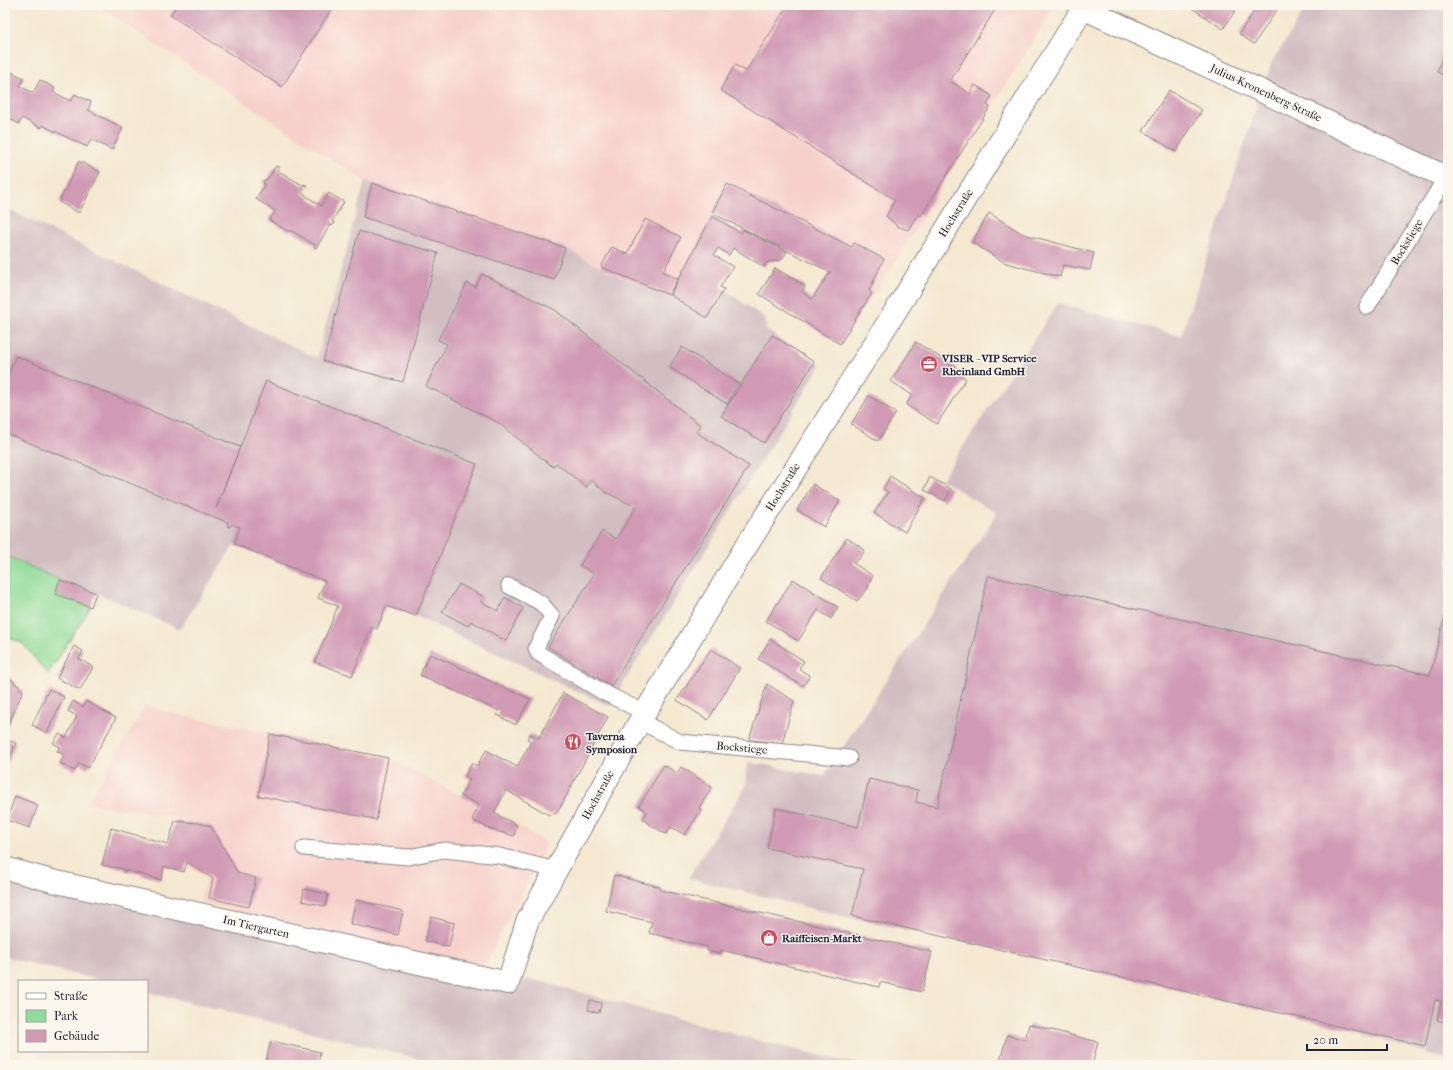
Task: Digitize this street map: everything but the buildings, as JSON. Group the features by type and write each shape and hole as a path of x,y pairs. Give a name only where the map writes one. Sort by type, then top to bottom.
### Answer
{"street":[{"name":"Julius-Kronenberg-Straße","path":"1084,7 1447,178"},
{"name":"Hochstraße","path":"508,983 527,922 642,717 742,553 898,307 1084,7"},
{"name":"Im Tiergarten","path":"5,868 52,881 508,983"}],"lane":[{"name":"Bockstiege","path":"1367,307 1447,178"},
{"name":"Bockstiege","path":"509,586 541,604 552,616 536,648 538,654 601,691 680,742 849,758"},
{"path":"304,848 408,857 444,850 500,856 556,870"}],"shaded area":[{"path":"96,5 1055,6 875,294 712,213 669,296 609,272 565,248 365,181"},
{"path":"1308,5 1448,5 1448,1059 1346,1029 1018,953 846,917 688,878 746,786 748,762 824,776 997,513 941,480 1058,303 1181,336 1272,61"},
{"path":"365,181 565,248 609,272 669,296 706,319 725,290 765,318 766,330 821,365 609,706 416,616 234,545 180,629 96,593 91,607 55,594 60,580 5,555 5,208 317,358"},
{"path":"145,706 184,716 385,756 517,825 547,843 482,971 200,902 207,878 184,863 195,821 88,803"},
{"path":"5,880 55,894 543,982 764,1042 860,1065 444,1065 148,992 148,980 98,980 5,957"}],"green space":[{"path":"5,555 60,580 55,594 91,607 48,674 22,643 5,636"}],"place":[{"name":"VISER - VIP Service Rheinland GmbH","path":"929,364"},
{"name":"Taverna Symposion","path":"573,742"},
{"name":"Raiffeisen-Markt","path":"769,938"}]}
